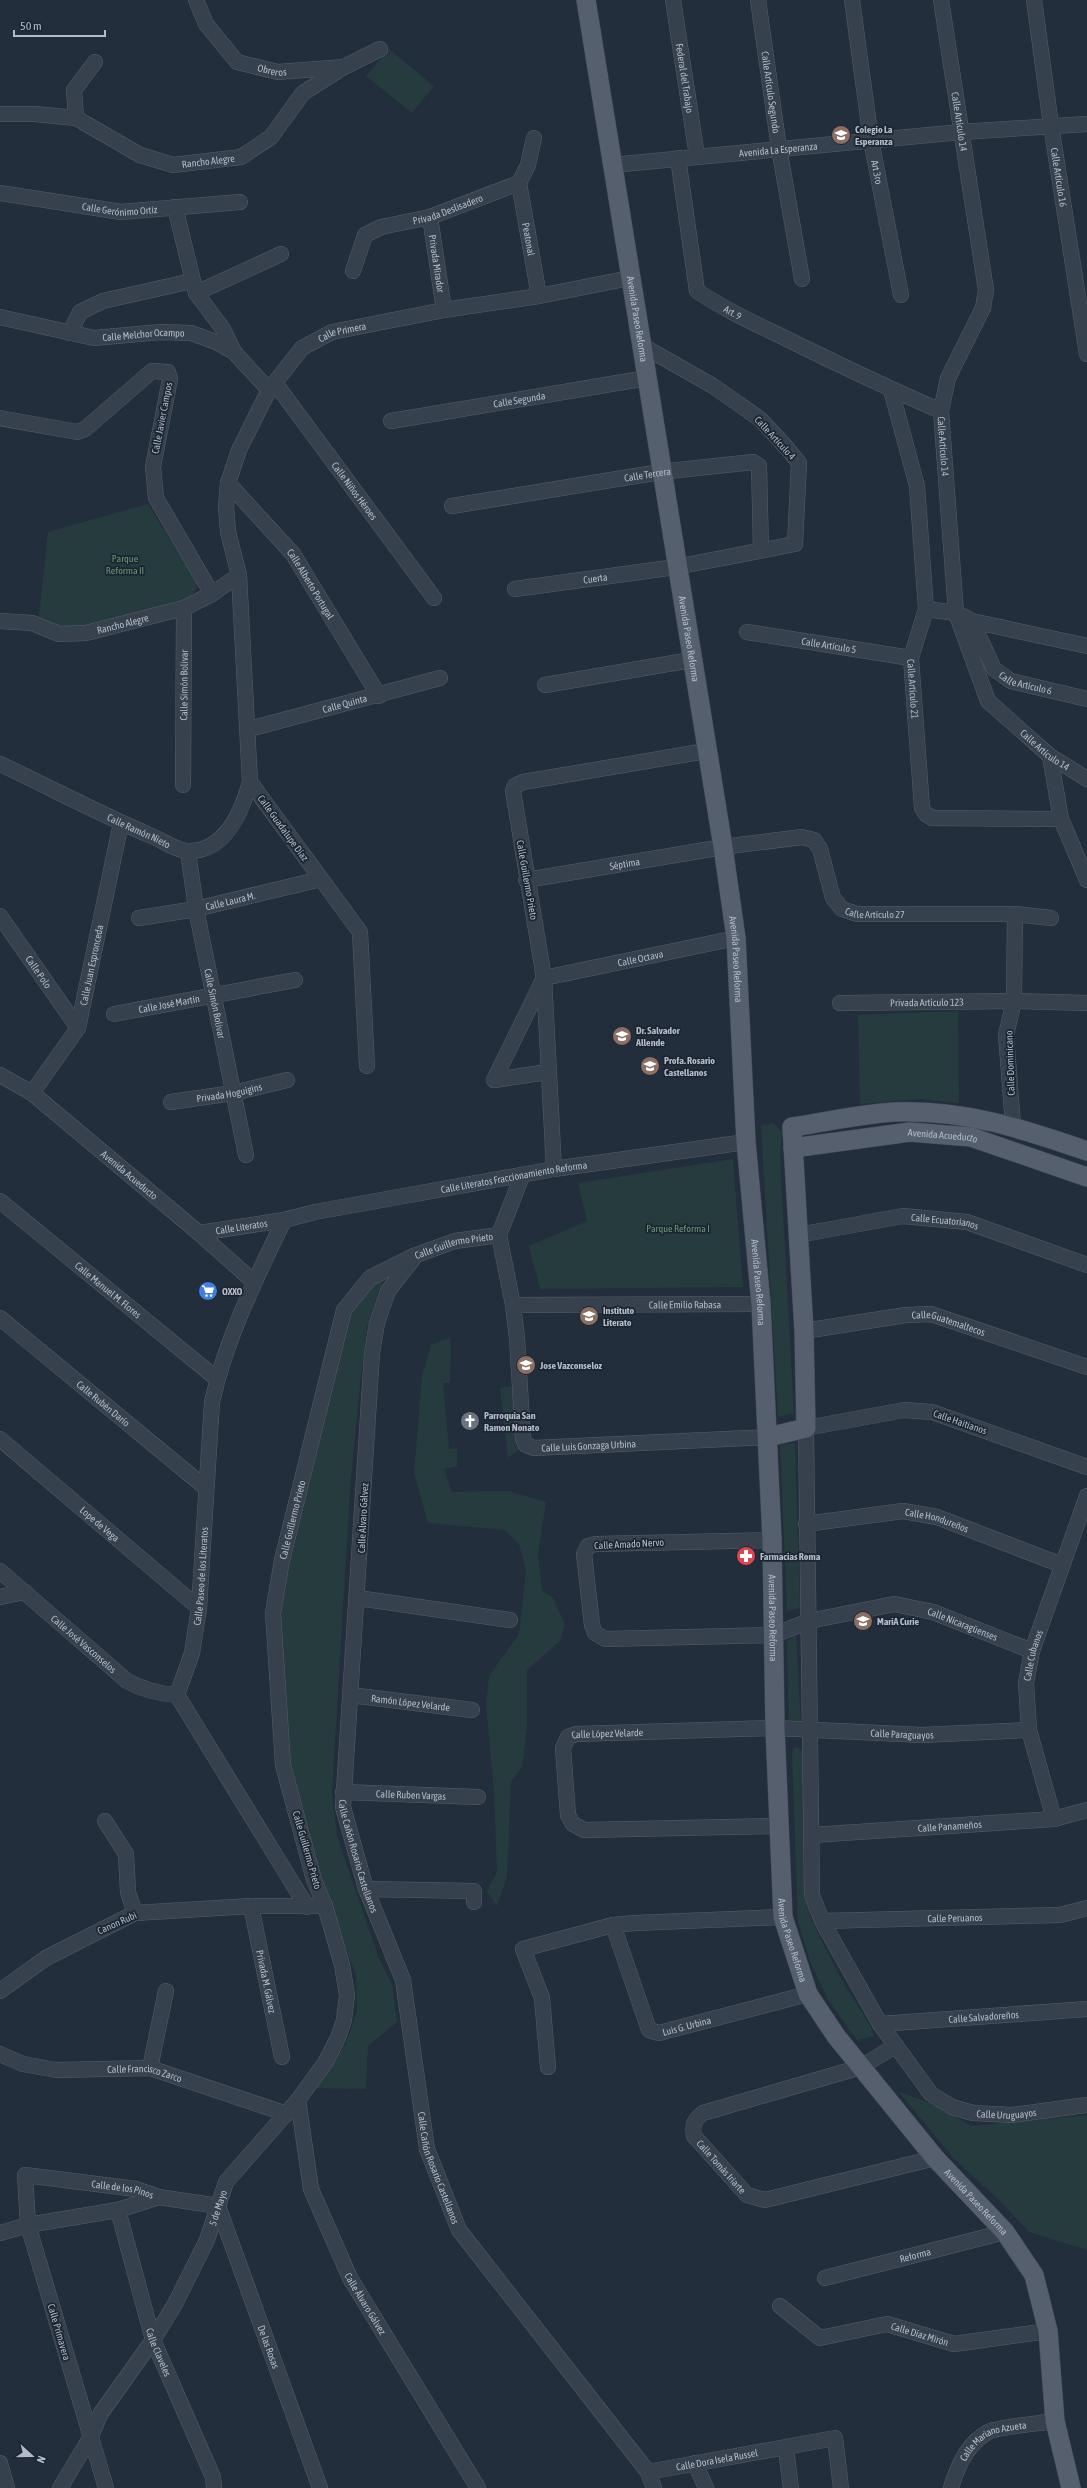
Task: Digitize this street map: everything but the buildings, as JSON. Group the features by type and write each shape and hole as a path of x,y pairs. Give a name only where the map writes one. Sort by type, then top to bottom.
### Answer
{"main road":[{"name":"Avenida Paseo Reforma","path":"586,0 647,378 660,472 723,847 736,938 746,1142 761,1304 768,1437 772,1540 778,1826 783,1917 808,1994 861,2067 935,2158 1005,2232 1034,2276 1048,2331 1056,2421 1071,2488"},
{"path":"806,1428 804,1331 792,1127 894,1112 956,1114 1013,1125 1087,1151"},
{"name":"Avenida Acueducto","path":"793,1148 910,1132 971,1137 1087,1177"},
{"name":"Calle Luis Gonzaga Urbina","path":"768,1437 806,1428"}],"street":[{"name":"Obreros","path":"196,0 206,24 237,62 278,72 344,67 380,50"},
{"name":"Federal del Trabajo","path":"673,0 697,156"},
{"name":"Calle Artículo Segundo","path":"758,0 779,148 802,279"},
{"name":"Art 3ro","path":"852,0 871,140 901,295"},
{"name":"Calle Artículo 14","path":"941,0 986,290 983,308 948,378 940,410 956,613 988,701 1050,756 1087,779"},
{"name":"Calle Artículo 16","path":"1034,0 1051,125 1087,354"},
{"path":"76,118 74,90 95,62"},
{"name":"Rancho Alegre","path":"0,114 36,114 76,118 140,155 173,165 241,157 271,137 303,93 344,67"},
{"name":"Avenida La Esperanza","path":"612,165 779,148 961,132 1051,125 1087,124"},
{"path":"520,183 528,165 534,138"},
{"name":"Art. 9","path":"678,158 697,291 728,309 891,390"},
{"name":"Privada Deslisadero","path":"354,271 365,236 381,227 430,217 520,183"},
{"name":"Peatonal","path":"520,183 539,296"},
{"name":"Calle Gerónimo Ortiz","path":"0,193 121,212 240,202"},
{"path":"175,207 194,287 223,329 234,352"},
{"name":"Privada Mirador","path":"430,217 444,310"},
{"path":"70,333 80,312 103,301 194,287 281,254"},
{"name":"Calle Primera","path":"239,575 228,532 226,506 228,483 239,450 272,386 302,348 332,332 444,310 539,296 630,278"},
{"name":"Calle Melchor Ocampo","path":"0,317 94,338 162,332 191,333 216,342 234,352 272,386"},
{"name":"Calle Artículo 4","path":"641,346 713,386 760,419 799,463 795,544 676,567"},
{"name":"Calle Javier Campos","path":"0,418 77,432 85,429 152,371 168,372 170,379 153,467 156,498 212,594"},
{"name":"Calle Segunda","path":"392,421 647,378"},
{"name":"Calle Niños Héroes","path":"272,386 434,598"},
{"path":"891,390 940,410"},
{"name":"Calle Artículo 21","path":"891,390 917,486 926,609 911,658 922,808 926,814 932,818 1061,819"},
{"name":"Calle Tercera","path":"452,506 660,472 753,462 759,466 761,550"},
{"name":"Calle Alberto Portugal","path":"228,483 293,554 379,696"},
{"name":"Cuerta","path":"515,589 676,567"},
{"name":"Rancho Alegre","path":"0,621 32,623 58,634 77,635 184,608 212,594 239,575"},
{"path":"188,851 209,846 225,835 242,808 250,782 249,729 239,575"},
{"name":"Calle Simón Bolivar","path":"183,785 184,608"},
{"path":"926,609 956,613 972,621 1087,646"},
{"name":"Calle Artículo 6","path":"972,621 994,669 1011,681 1087,699"},
{"name":"Calle Artículo 5","path":"747,632 911,658"},
{"path":"545,685 691,660"},
{"name":"Calle Quinta","path":"249,729 379,696 440,678"},
{"name":"Calle Guillermo Prieto","path":"554,1169 544,978 526,880 513,792 515,786 523,782 706,751"},
{"path":"1050,756 1061,819 1087,880"},
{"name":"Calle Ramón Nieto","path":"0,764 121,823 188,851"},
{"name":"Calle Guadalupe Díaz","path":"250,782 360,932 367,1066"},
{"name":"Calle Juan Espronceda","path":"32,1093 78,1028 121,823"},
{"name":"Calle Artículo 27","path":"723,847 802,837 814,840 820,849 833,898 842,909 857,914 1015,914 1051,918"},
{"name":"Séptima","path":"526,880 723,847"},
{"name":"Calle Simón Bolivar","path":"188,851 196,909 246,1155"},
{"name":"Calle Laura M.","path":"139,918 196,909 321,879"},
{"name":"Calle Dominicano","path":"1013,1125 1006,1035 1014,1002 1015,914"},
{"name":"Calle Polo","path":"0,916 78,1028"},
{"name":"Calle Octava","path":"544,978 736,938"},
{"path":"544,978 494,1080 548,1072"},
{"name":"Calle José Martín","path":"114,1014 295,980"},
{"name":"Privada Artículo 123","path":"840,1003 1087,1003"},
{"name":"Avenida Acueducto","path":"0,1075 32,1093 199,1233 254,1282"},
{"name":"Privada Hoguigins","path":"171,1102 233,1093 287,1080"},
{"name":"Calle Literatos Fraccionamiento Reforma","path":"284,1220 315,1212 522,1176 554,1169 746,1142"},
{"path":"499,1235 522,1176"},
{"name":"Calle Manuel M. Flores","path":"3,1209 217,1379"},
{"name":"Calle Ecuatorianos","path":"798,1235 903,1216 966,1222 1087,1265"},
{"name":"Calle Literatos","path":"199,1233 284,1220"},
{"name":"Calle Paseo de los Literatos","path":"177,1695 190,1660 199,1608 212,1402 217,1379 254,1282 284,1220"},
{"name":"Calle Guillermo Prieto","path":"325,1906 314,1880 283,1765 273,1613 282,1560 344,1310 370,1278 416,1255 455,1241 499,1235"},
{"name":"Calle Luis Gonzaga Urbina","path":"499,1235 513,1304 521,1385 523,1438 526,1445 534,1448 768,1437"},
{"name":"Calle Álvaro Gálvez","path":"343,1792 358,1598 372,1354 377,1323 388,1291 416,1255"},
{"name":"Calle Emilio Rabasa","path":"513,1304 761,1304"},
{"name":"Calle Guatemaltecos","path":"804,1331 906,1315 931,1314 1087,1367"},
{"name":"Calle Rubén Darío","path":"0,1318 206,1488"},
{"name":"Calle Haitianos","path":"806,1428 904,1410 932,1412 1087,1467"},
{"path":"806,1428 806,1524 809,1621 809,1731 812,1895 822,1921 880,2024 895,2046 861,2067"},
{"name":"Lope de Vega","path":"0,1439 199,1608"},
{"name":"Calle Cubanos","path":"1054,1819 1029,1730 1026,1683 1032,1651 1087,1496"},
{"name":"Calle Hondureños","path":"806,1524 903,1511 936,1517 1062,1565"},
{"name":"Calle Amado Nervo","path":"772,1540 596,1544 588,1546 584,1554 592,1625 595,1634 605,1638 774,1635"},
{"name":"Calle José Vasconselos","path":"0,1571 127,1681 150,1691 177,1695"},
{"path":"0,1597 24,1592"},
{"path":"358,1598 510,1620"},
{"name":"Calle Nicaragüenses","path":"774,1635 809,1621 894,1604 932,1612 1032,1651"},
{"path":"177,1695 308,1907"},
{"name":"Ramón López Velarde","path":"350,1695 472,1710"},
{"name":"Calle Paraguayos","path":"775,1728 809,1731 922,1735 1029,1730"},
{"name":"Calle López Velarde","path":"775,1728 576,1734 568,1737 563,1748 568,1815 573,1824 584,1830 778,1826"},
{"name":"Calle Ruben Vargas","path":"343,1792 478,1797"},
{"name":"Calle Cañón Rosario Castellanos","path":"343,1792 343,1807 366,1889 403,1980 427,2149 459,2230 648,2472 654,2488"},
{"name":"Calle Panameños","path":"812,1835 1054,1819 1087,1810"},
{"path":"105,1821 126,1854 128,1892 135,1913"},
{"path":"366,1889 474,1891 474,1902"},
{"path":"251,1906 325,1906"},
{"name":"Canon Rubi","path":"0,1991 46,1958 135,1913 251,1906"},
{"name":"Privada M. Gálvez","path":"251,1906 282,2057"},
{"name":"5 de Mayo","path":"60,2488 90,2438 102,2413 153,2340 207,2240 226,2182 298,2100 325,2063 338,2038 344,2020 347,1995 342,1965 325,1906"},
{"name":"Calle Peruanos","path":"822,1921 1060,1915 1087,1908"},
{"path":"548,2067 542,1998 523,1949 613,1926 635,1923 783,1917"},
{"name":"Luis G. Urbina","path":"613,1926 649,2030 659,2033 808,1994"},
{"path":"150,2068 166,1991"},
{"name":"Calle Salvadoreños","path":"880,2024 1087,2009"},
{"name":"Calle Uruguayos","path":"895,2046 931,2094 952,2107 973,2113 1012,2115 1087,2105"},
{"name":"Calle Francisco Zarco","path":"0,2054 23,2064 56,2070 150,2068 287,2114"},
{"name":"Calle Tomás Iriarte","path":"861,2067 703,2113 696,2118 692,2127 694,2136 746,2195 756,2199 765,2200 935,2158"},
{"name":"Calle Álvaro Gálvez","path":"298,2100 311,2190 350,2278 478,2488"},
{"name":"Calle de los Pinos","path":"26,2175 136,2189 159,2197 218,2206"},
{"name":"Calle Primavera","path":"26,2175 28,2225 106,2488"},
{"path":"0,2233 28,2225 118,2210 159,2197"},
{"name":"De las Rosas","path":"218,2206 320,2488"},
{"name":"Calle Claveles","path":"118,2210 153,2340 213,2477 214,2488"},
{"name":"Reforma","path":"825,2278 1005,2232"},
{"name":"Calle Díaz Mirón","path":"780,2306 820,2338 887,2324 954,2344 1048,2331"},
{"name":"Calle Mariano Azueta","path":"951,2488 955,2472 968,2449 988,2432 1056,2421"},
{"name":"Calle Dora Isela Russel","path":"648,2472 786,2449 835,2438 841,2488"},
{"path":"786,2449 791,2488"},
{"path":"0,2462 7,2488"},
{"path":"695,2463 706,2488"}],"green space":[{"path":"389,49 434,86 412,113 366,76"},
{"name":"Parque Reforma II","path":"148,504 196,581 197,587 192,595 183,601 69,630 43,621 39,616 48,532"},
{"path":"958,1011 959,1103 920,1099 860,1104 858,1015"},
{"path":"773,1123 782,1132 780,1158 794,1413 778,1417 761,1126"},
{"name":"Parque Reforma I","path":"733,1159 743,1287 540,1289 529,1246 587,1221 578,1183"},
{"path":"386,1278 380,1287 367,1327 361,1375 350,1489 332,1793 337,1836 379,1958 392,1984 397,2022 368,2046 366,2089 311,2088 346,2044 357,2011 356,1975 297,1824 283,1737 275,1610 350,1312 368,1287"},
{"path":"450,1337 450,1383 443,1383 449,1449 457,1448 457,1466 444,1469 452,1492 508,1491 546,1502 538,1555 542,1590 553,1598 565,1624 560,1641 527,1670 527,1730 522,1767 511,1782 507,1877 497,1906 487,1892 497,1871 494,1792 486,1704 489,1676 519,1634 526,1570 519,1544 504,1530 428,1523 414,1474 422,1376 431,1345"},
{"path":"517,1385 524,1446 508,1458 500,1388"},
{"path":"795,1443 800,1608 787,1611 780,1445"},
{"path":"796,1633 801,1727 789,1722 787,1642"},
{"path":"794,1748 799,1748 802,1751 810,1917 841,1979 870,2025 874,2036 857,2040 828,2000 810,1961 798,1923 792,1754"},
{"path":"898,2091 937,2106 971,2126 1087,2115 1087,2250 1029,2232 999,2200 954,2159"}],"place":[{"name":"Colegio La Esperanza","path":"841,135"},
{"name":"Dr. Salvador Allende","path":"622,1036"},
{"name":"Profa. Rosario Castellanos","path":"650,1066"},
{"name":"OXXO","path":"208,1291"},
{"name":"Instituto Literato","path":"589,1316"},
{"name":"Jose Vazconseloz","path":"526,1365"},
{"name":"Parroquia San Ramon Nonato","path":"470,1421"},
{"name":"Farmacias Roma","path":"746,1556"},
{"name":"MariA Curie","path":"863,1621"}]}
